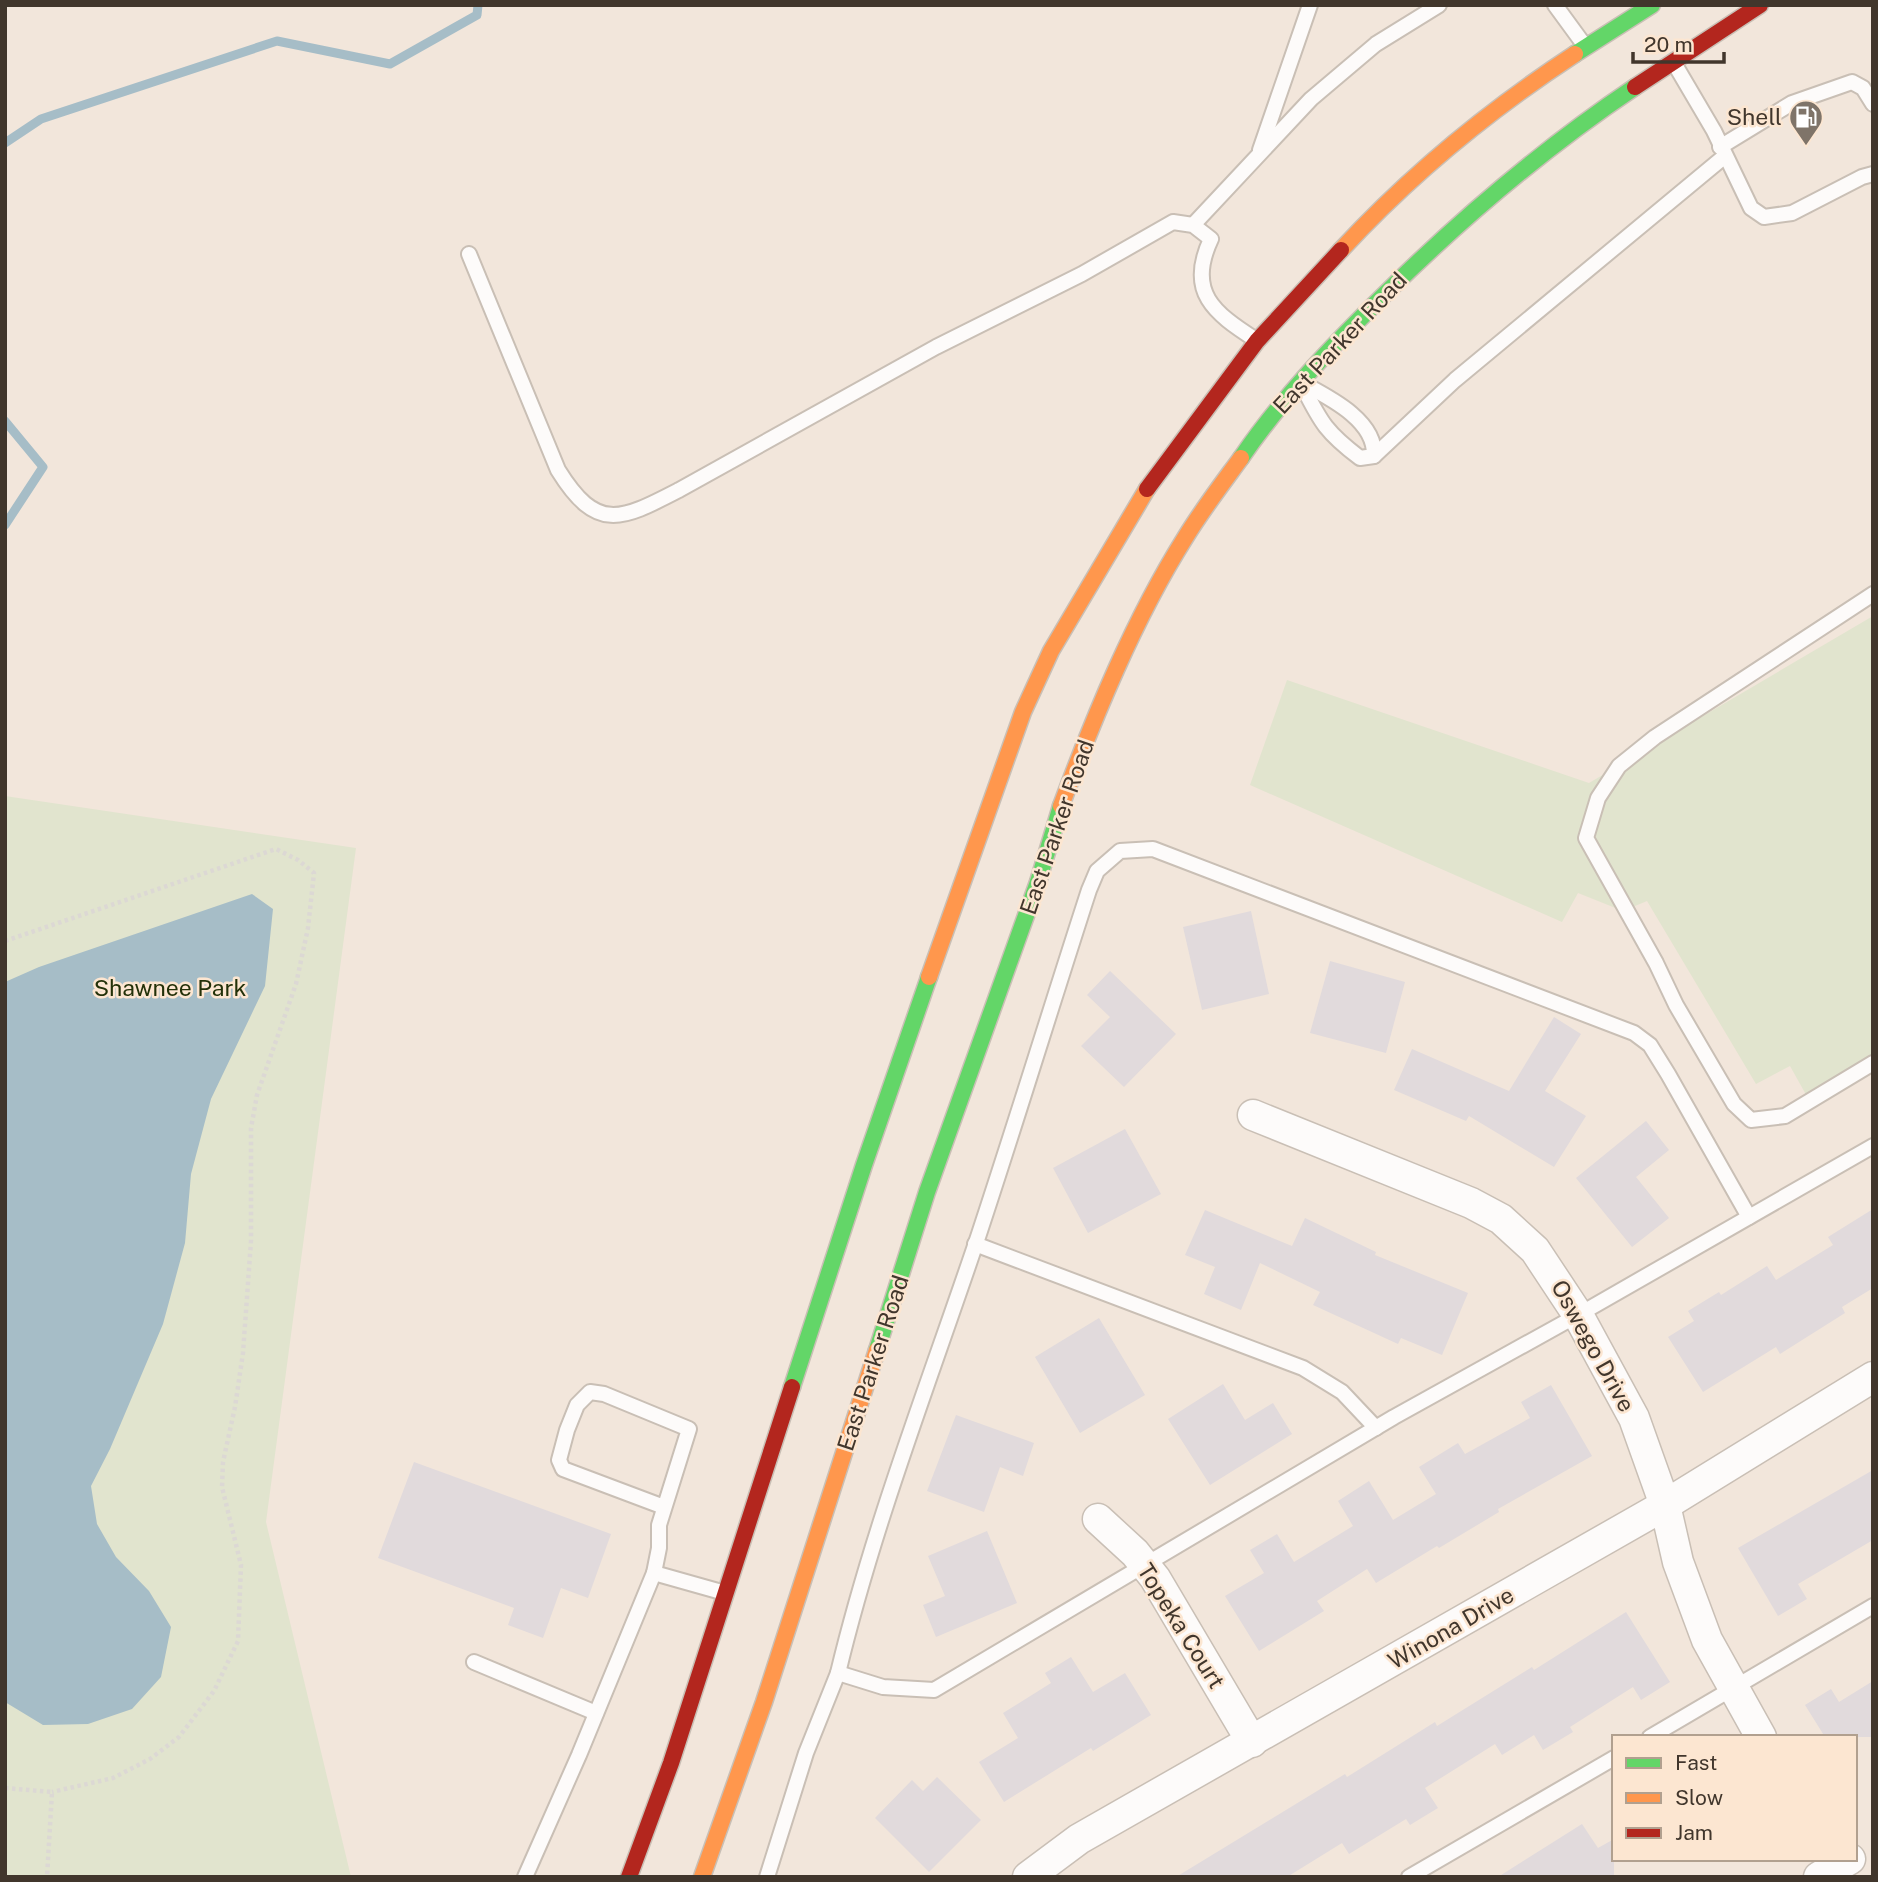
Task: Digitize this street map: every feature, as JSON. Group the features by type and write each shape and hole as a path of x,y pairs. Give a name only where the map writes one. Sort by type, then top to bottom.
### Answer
{"main road":[{"path":"629,1877 671,1763 864,1165 974,846 1023,712 1051,651 1153,479 1261,345 1373,215 1466,131 1517,92 1652,5"},
{"name":"East Parker Road","path":"702,1877 764,1702 928,1192 1038,882 1058,814 1085,741 1147,606 1185,538 1296,378 1458,222 1613,102 1760,5"}],"street":[{"name":"Oswego Drive","path":"1253,1115 1471,1203 1502,1219 1535,1250 1578,1315 1634,1418 1665,1505 1678,1562 1707,1640 1760,1735"},
{"name":"Winona Drive","path":"1028,1877 1079,1839 1665,1505 1873,1377"},
{"name":"Topeka Court","path":"1098,1519 1155,1578 1252,1742"},
{"path":"1857,1855 1873,1846"}],"lane":[{"path":"1259,155 1310,5"},
{"path":"1193,225 1311,99 1376,44 1439,5"},
{"path":"1555,5 1586,47"},
{"path":"1673,61 1714,131 1751,208 1764,217 1792,213 1873,174"},
{"path":"1296,378 1329,433 1360,458 1374,456 1455,380 1723,151 1792,103 1852,82 1863,88 1873,104"},
{"path":"469,254 558,470 572,492 591,510 615,516 637,512 679,490 936,347 1082,274 1173,222 1193,225 1211,239 1203,256 1201,281 1207,297 1223,319 1261,345"},
{"path":"1296,378 1345,406 1366,431 1374,448 1374,456"},
{"path":"1873,594 1655,737 1619,766 1598,798 1586,838 1727,1093 1751,1120 1785,1116 1873,1063"},
{"path":"767,1877 806,1753 838,1673 861,1583 975,1244 1089,890 1097,871 1120,850 1153,849 1634,1033 1650,1045 1749,1217"},
{"path":"838,1673 883,1687 934,1690 1376,1428 1873,1146"},
{"path":"975,1244 1303,1368 1342,1392 1376,1428"},
{"path":"524,1877 654,1573 659,1548 659,1525 689,1429 604,1394 590,1392 577,1405 567,1430 559,1460 563,1469 664,1507"},
{"path":"654,1573 726,1593"},
{"path":"1653,1735 1873,1606"},
{"path":"474,1662 596,1713"},
{"path":"1409,1877 1612,1759"}],"path":[{"path":"5,941 276,849 298,859 313,873 308,928 296,984 257,1095 251,1128 251,1241 243,1353 223,1462 222,1487 241,1565 238,1641 214,1691 179,1737 150,1759 113,1778 52,1792 5,1788"},
{"path":"47,1877 52,1792"}],"green space":[{"path":"1873,616 1873,1067 1809,1100 1790,1066 1756,1084 1647,901 1623,911 1578,893 1562,922 1250,785 1287,680 1589,783"},
{"name":"Shawnee Park","path":"5,796 356,848 266,1522 351,1877 5,1877"}],"water":[{"path":"252,894 273,909 265,986 211,1099 191,1174 185,1243 163,1324 110,1449 91,1486 97,1524 116,1557 149,1591 171,1627 161,1677 132,1709 88,1724 43,1725 5,1702 5,982 39,967"}],"building":[{"path":"1251,911 1269,994 1202,1010 1183,927"},
{"path":"1330,961 1405,982 1386,1053 1310,1033"},
{"path":"1110,971 1176,1034 1124,1087 1081,1046 1110,1017 1087,995"},
{"path":"1554,1017 1581,1034 1545,1091 1586,1116 1554,1167 1469,1116 1466,1121 1394,1090 1412,1049 1509,1091"},
{"path":"1646,1121 1669,1150 1636,1177 1669,1218 1632,1247 1576,1178"},
{"path":"1125,1129 1161,1194 1088,1233 1053,1168"},
{"path":"1873,1209 1873,1288 1842,1307 1845,1313 1780,1354 1776,1347 1703,1392 1668,1337 1694,1321 1688,1311 1719,1292 1721,1295 1767,1266 1776,1280 1833,1245 1828,1237"},
{"path":"1205,1210 1292,1246 1305,1218 1376,1252 1375,1255 1468,1293 1442,1355 1401,1338 1398,1344 1313,1305 1320,1292 1260,1263 1241,1310 1204,1294 1215,1267 1185,1255"},
{"path":"1099,1318 1145,1395 1080,1433 1035,1357"},
{"path":"1223,1384 1245,1420 1273,1403 1292,1434 1210,1485 1168,1419"},
{"path":"1551,1385 1592,1456 1376,1583 1367,1569 1317,1601 1324,1611 1259,1651 1225,1596 1264,1573 1250,1550 1277,1534 1294,1562 1353,1526 1338,1501 1369,1481 1393,1520 1436,1494 1419,1467 1458,1443 1465,1454 1530,1418 1521,1402"},
{"path":"956,1415 1034,1443 1023,1476 1000,1467 984,1512 927,1491"},
{"path":"414,1462 611,1534 588,1598 561,1588 543,1638 508,1625 514,1608 378,1558"},
{"path":"1873,1470 1873,1540 1798,1584 1807,1599 1778,1616 1738,1548"},
{"path":"987,1531 1017,1603 936,1637 923,1605 945,1596 928,1556"},
{"path":"1626,1612 1670,1682 1641,1700 1633,1687 1570,1727 1573,1732 1543,1750 1534,1735 1502,1755 1495,1744 1425,1788 1438,1808 1410,1825 1406,1819 1349,1854 1342,1843 1287,1877 1176,1877 1345,1774 1347,1777 1435,1722 1437,1726 1532,1667 1534,1670"},
{"path":"1071,1657 1093,1692 1125,1673 1151,1715 1093,1751 1091,1748 1004,1802 979,1762 1018,1738 1003,1713 1051,1683 1045,1673"},
{"path":"1873,1681 1873,1737 1824,1735 1805,1705 1831,1689 1839,1702"},
{"path":"937,1777 981,1820 929,1872 875,1818 912,1780 923,1791"},
{"path":"1582,1824 1598,1848 1612,1840 1614,1877 1498,1877"}],"waterway":[{"path":"5,143 41,119 277,41 390,64 477,15 478,5"},
{"path":"5,421 43,467 5,525"}],"traffic: fast":[{"path":"1575,54 1652,5"},
{"path":"1241,458 1273,414 1309,373 1414,266 1536,159 1635,87"},
{"path":"877,1350 927,1192 1038,882 1061,806"},
{"path":"792,1387 929,977"}],"traffic: slow":[{"path":"1341,250 1423,169 1481,121 1575,54"},
{"path":"1061,806 1101,703 1166,569 1212,497 1241,458"},
{"path":"929,977 1023,712 1051,651 1147,489"},
{"path":"702,1877 764,1702 877,1350"}],"traffic: jam":[{"path":"1635,87 1760,5"},
{"path":"1147,489 1257,341 1341,250"},
{"path":"629,1877 671,1763 792,1387"}],"place":[{"name":"Shell","path":"1806,147"}]}
